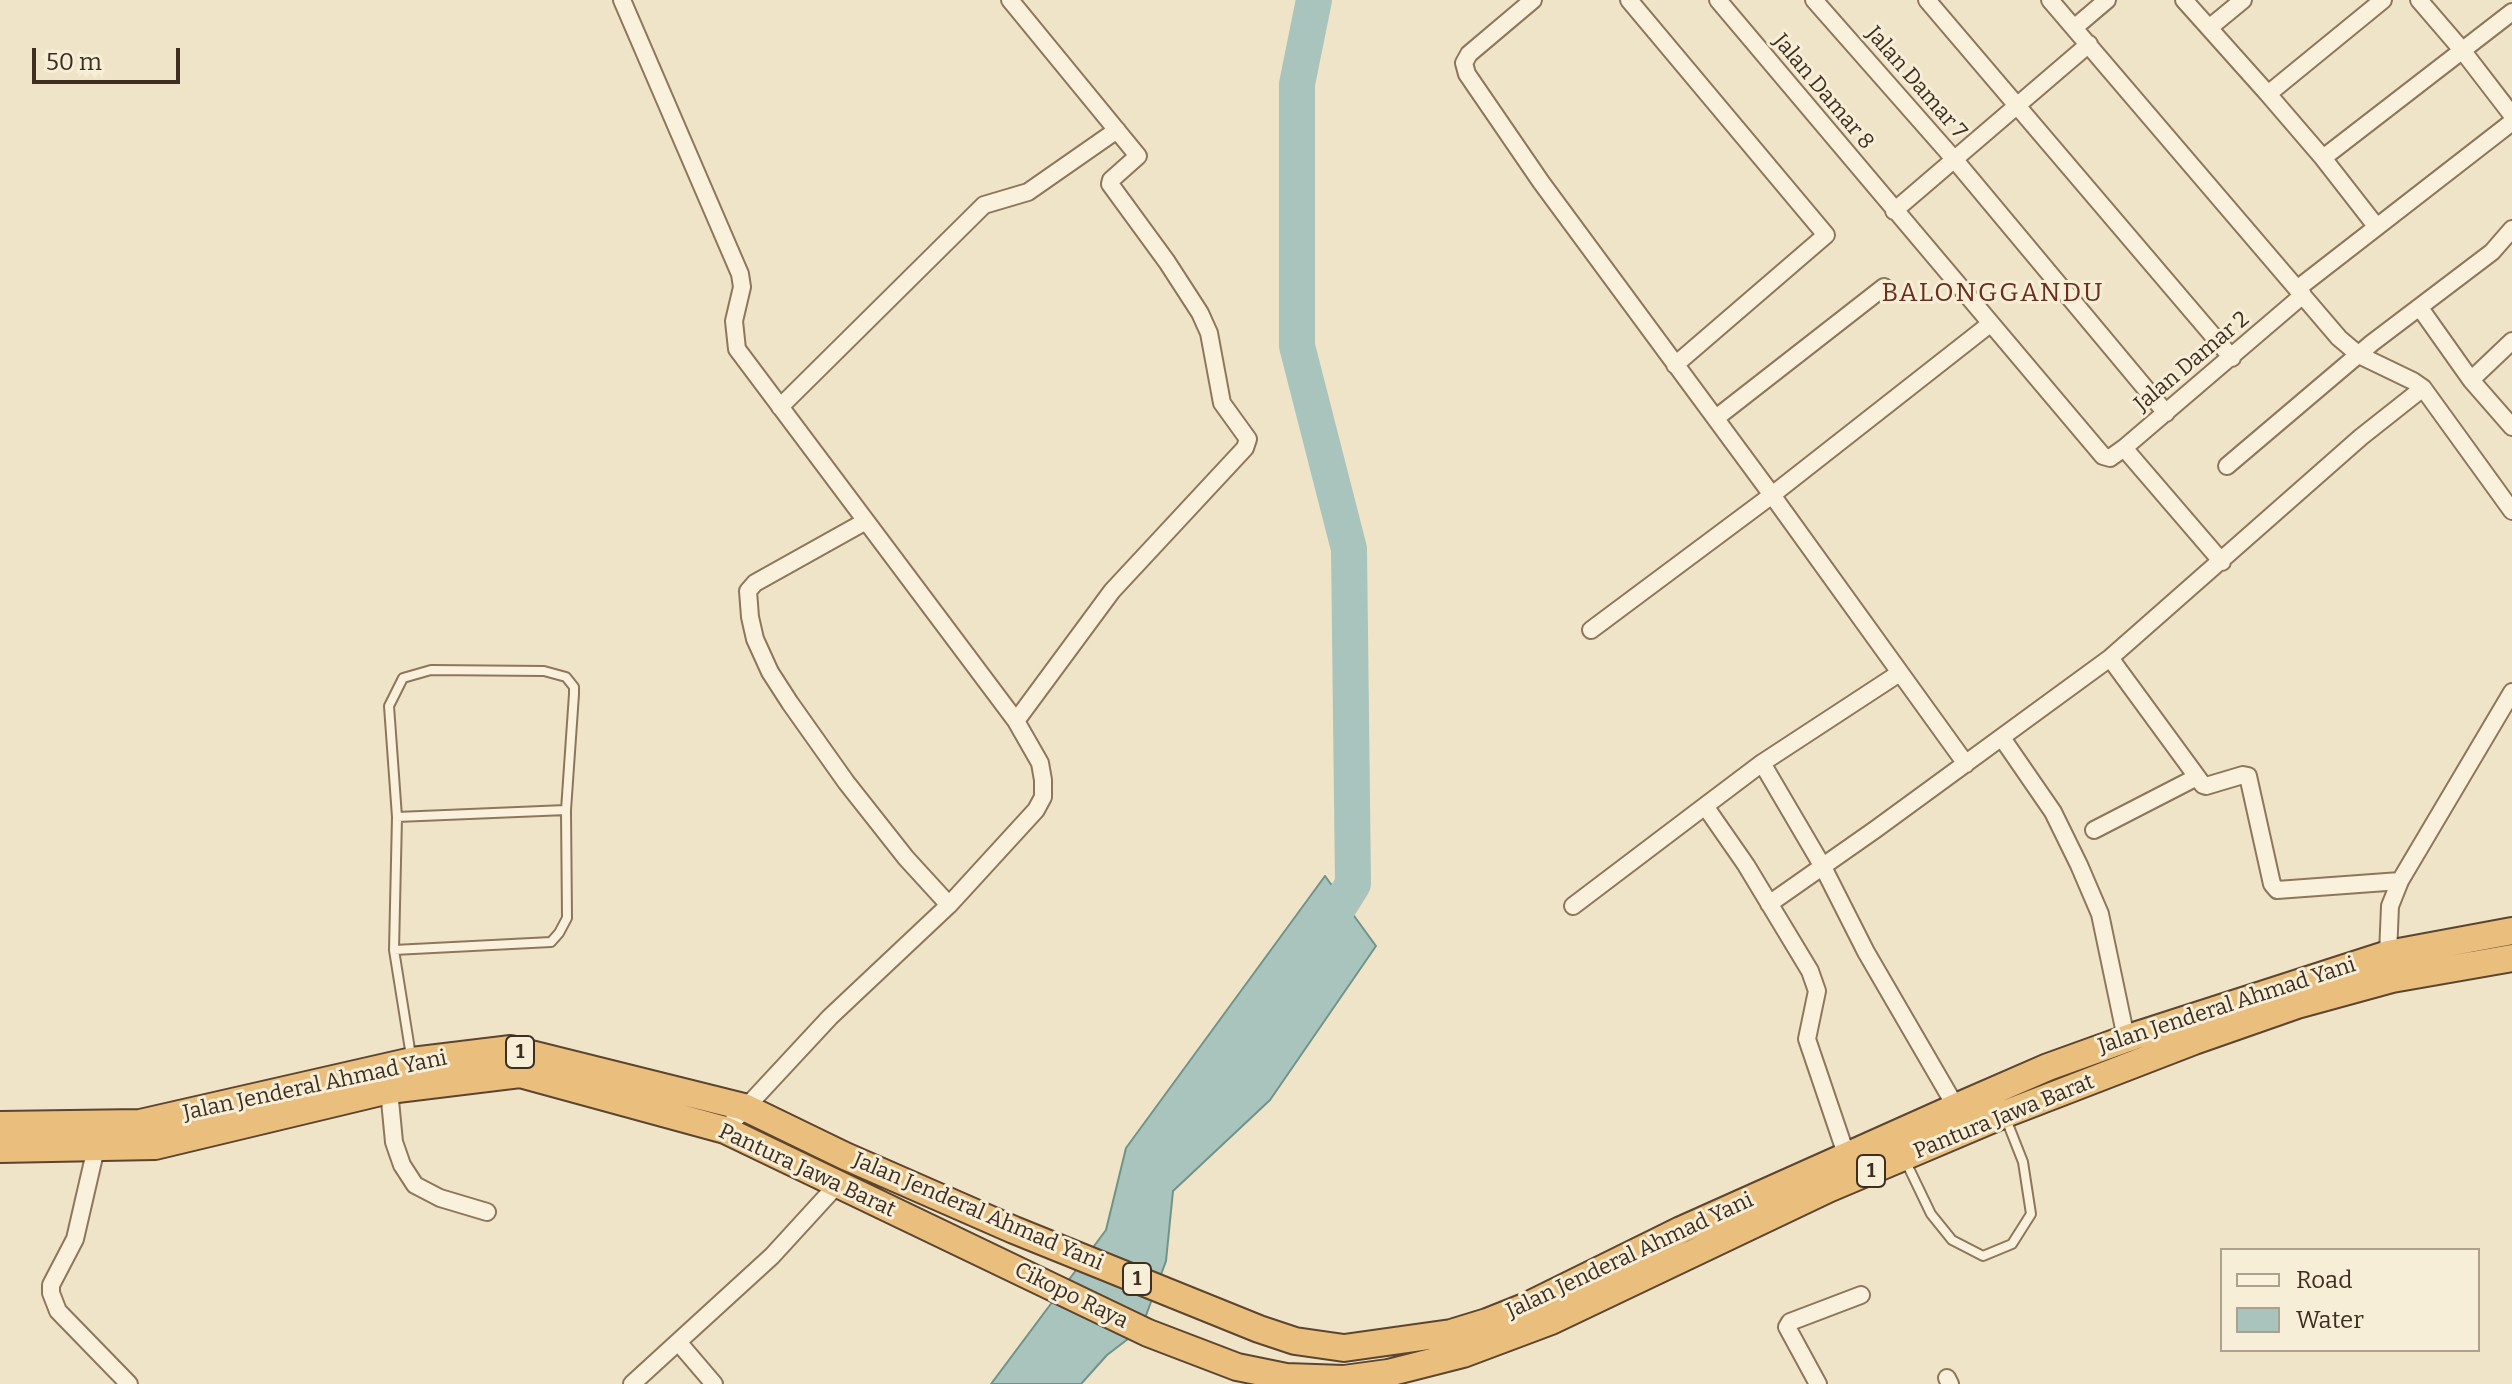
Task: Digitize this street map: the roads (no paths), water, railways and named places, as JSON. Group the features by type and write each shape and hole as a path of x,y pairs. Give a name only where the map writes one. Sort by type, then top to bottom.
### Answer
{"highway":[{"name":"Jalan Jenderal Ahmad Yani","path":"0,1125 140,1123 412,1061 511,1049 744,1107 845,1156 1014,1230 1259,1329 1295,1341 1344,1348 1451,1333 1527,1306 1668,1236 1847,1157 1898,1147 1956,1107 1999,1102 2048,1067 2126,1038 2511,936"},
{"name":"Pantura Jawa Barat","path":"1237,1367 1286,1377 1388,1379 1551,1321 1828,1189 1898,1147 1999,1102 2208,1036 2297,1005 2390,966 2512,958"},
{"name":"Pantura Jawa Barat","path":"0,1149 155,1146 389,1090 520,1074 725,1130 908,1218"},
{"path":"837,1185 845,1156"},
{"name":"Cikopo Raya","path":"908,1218 1148,1333 1237,1367"}],"street":[{"path":"622,0 740,274 742,287 734,321 737,349 1016,721 1040,763 1043,780 1043,797 1036,810 949,905 830,1017 725,1130"},
{"path":"1010,0 1139,158 1110,184 1200,313 1209,333 1222,403 1247,437 1247,445 1112,591 1016,721"},
{"path":"1533,0 1469,54 1465,58 1464,69 1541,182 1966,764"},
{"path":"1629,0 1826,233 1823,240 1675,365"},
{"name":"Jalan Damar 8","path":"1718,0 1894,211 2107,458"},
{"name":"Jalan Damar 7","path":"1814,0 1954,159"},
{"path":"1927,0 2232,358"},
{"path":"2050,0 2339,338 2359,355 2423,388 2512,511"},
{"path":"2074,28 2107,0"},
{"path":"2184,0 2323,158 2376,226"},
{"path":"2209,28 2243,0"},
{"path":"2268,94 2383,0"},
{"path":"2419,0 2512,115"},
{"path":"2323,158 2512,12"},
{"name":"Jalan Damar 7","path":"1894,211 2089,44"},
{"name":"Jalan Damar 2","path":"2107,458 2124,448 2232,358 2300,292 2376,226 2512,122"},
{"path":"780,407 984,205 1028,192 1117,130"},
{"path":"1954,159 2166,413"},
{"path":"2227,466 2359,355 2492,252 2512,229"},
{"path":"1716,418 1884,287"},
{"path":"2420,308 2471,380 2512,427"},
{"path":"1591,630 1772,495 1990,324"},
{"path":"2471,380 2512,341"},
{"path":"1769,904 2110,658 2361,437 2423,388"},
{"path":"2124,448 2222,562"},
{"path":"866,521 755,583 747,596 750,617 755,639 770,672 790,703 846,782 906,858 949,905"},
{"path":"2110,658 2195,778 2206,786 2248,776 2272,884 2277,890 2400,881"},
{"path":"1573,906 1762,763 1898,674"},
{"path":"2390,966 2390,906 2400,881 2512,692"},
{"path":"2002,738 2053,812 2100,914 2126,1038"},
{"path":"1762,763 1956,1107"},
{"path":"2094,830 2195,778"},
{"path":"1705,806 1810,971 1817,991 1807,1039 1847,1157"},
{"path":"389,1090 394,1142 402,1165 415,1185 440,1198 487,1212"},
{"path":"96,1148 75,1239 51,1285 51,1293 58,1311 129,1384"},
{"path":"632,1384 772,1256 837,1185"},
{"path":"1818,1384 1787,1327 1790,1322 1861,1295"},
{"path":"679,1343 714,1384"}],"lane":[{"path":"394,950 551,942 559,933 567,918 566,810 574,694 566,677 544,671 431,670 403,678 389,706 397,817 394,950 412,1061"},
{"path":"397,817 566,810"},
{"path":"1898,1147 1931,1214 1952,1240 1983,1256 2012,1244 2031,1214 2023,1162 1999,1102"}],"water":[{"path":"1325,876 1376,946 1270,1100 1173,1191 1166,1261 1141,1329 1107,1355 1081,1384 991,1384 1106,1230 1126,1148"}],"waterway":[{"path":"1314,0 1297,84 1297,346 1349,549 1353,884 1316,943"}],"district":[{"name":"BALONGGANDU","path":"1993,294"}]}
